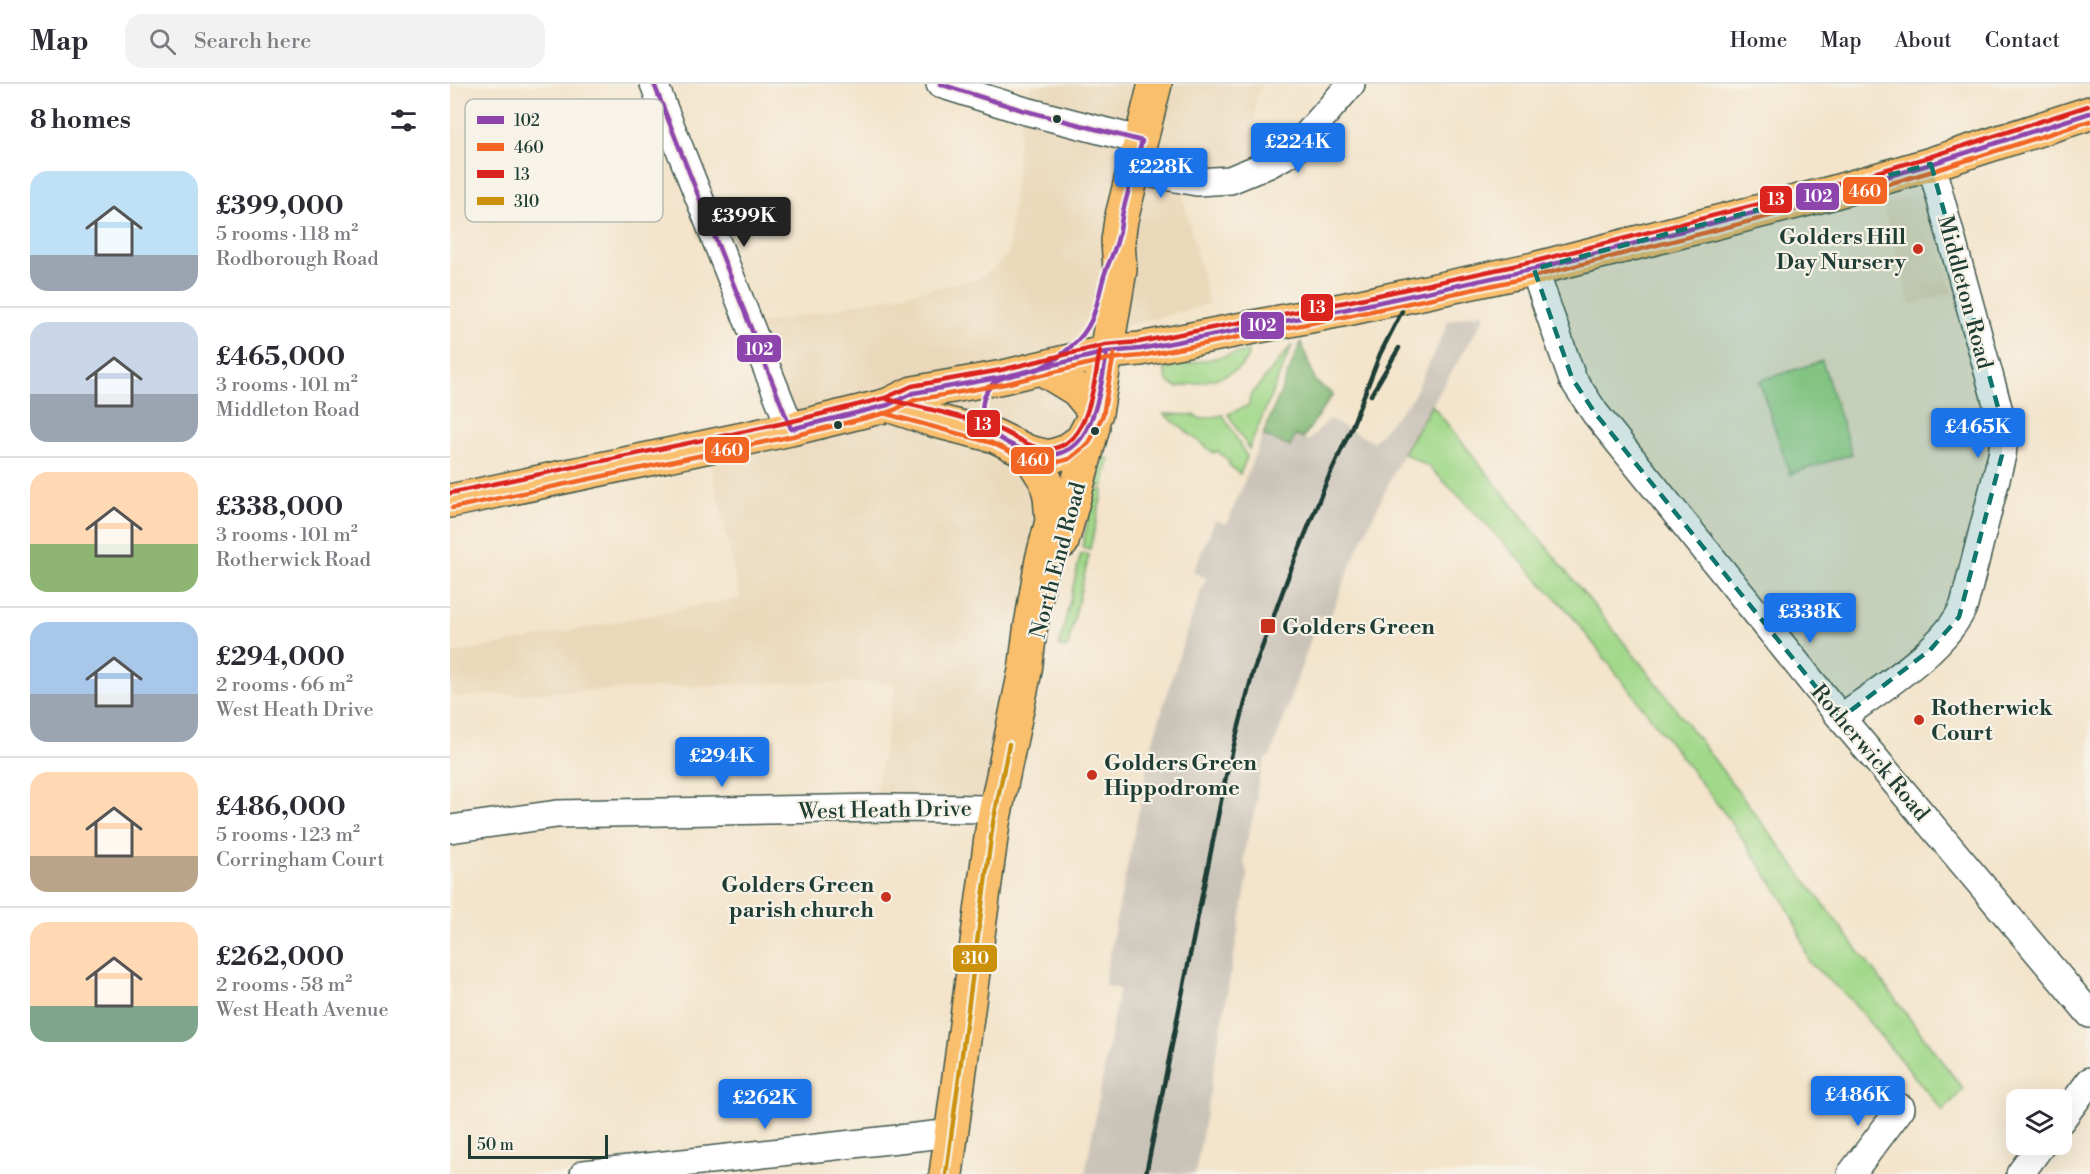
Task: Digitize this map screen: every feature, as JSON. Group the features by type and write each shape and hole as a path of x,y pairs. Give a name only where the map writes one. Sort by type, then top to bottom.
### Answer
{"main road":[{"path":"1041,368 1076,342 1089,328 1107,267 1118,240 1155,84"},
{"path":"450,501 791,429 888,405 913,393 1041,368 1107,352 1140,349 1347,309 1534,269 1832,193 2090,113"},
{"path":"888,405 936,421 995,436 1028,452 1049,457 1065,452 1082,440 1096,413 1107,352 1120,270 1118,240"},
{"path":"1041,368 1077,390 1096,413"},
{"path":"995,436 988,429 983,414 984,399 990,385 1003,376"},
{"name":"North End Road","path":"1025,671 1041,620 1096,413"},
{"name":"North End Road","path":"946,1174 996,809 1025,671 1042,560 1052,521 1050,496 1041,469 1028,452"}],"street":[{"path":"654,84 660,99"},
{"path":"940,84 1022,110 1138,155 1197,182 1230,180 1293,151 1351,84"},
{"path":"663,107 791,429"},
{"name":"Middleton Road","path":"1841,718 1930,650 1959,617 2002,455 2004,440 2002,422 1931,164"},
{"name":"Rotherwick Road","path":"1534,269 1572,378 1595,413 1841,718 2090,1014"},
{"name":"West Heath Drive","path":"450,829 557,814 883,808 996,809"},
{"path":"2072,1105 2090,1081"},
{"path":"1851,1174 1901,1108"},
{"path":"584,1174 952,1133"},
{"path":"2020,1174 2034,1155"}],"highlighted area":[{"path":"1931,164 2002,422 2002,455 1959,617 1930,650 1841,718 1595,413 1572,378 1534,269"}],"shaded area":[{"path":"1032,84 1262,84 1256,100 1256,145 1260,170 1179,179 1209,304 1126,326 1087,469 1012,810 873,808 896,684 851,682 744,684 450,697 450,654 740,598 707,447 791,429 751,326 978,279 994,268 1008,254 1022,110"},
{"name":"Golders Hill Day Nursery","path":"1925,192 1953,293 1910,305 1883,204"},
{"path":"1484,312 1484,318 1403,453 1354,557 1329,620 1319,615 1271,755 1265,759 1245,848 1244,862 1248,876 1195,1174 1085,1174 1119,989 1104,985 1117,916 1154,737 1188,627 1206,578 1193,572 1215,520 1227,524 1263,435 1289,447 1296,435 1309,441 1329,419 1373,442 1413,397 1446,328 1447,321"}],"green space":[{"path":"1301,342 1316,382 1333,394 1303,438 1296,435 1290,447 1263,435"},
{"path":"1292,345 1249,449 1228,414 1249,405 1250,396"},
{"path":"1248,351 1246,360 1231,373 1196,383 1177,387 1168,382 1164,369"},
{"path":"1822,361 1852,454 1790,474 1759,381"},
{"path":"1432,405 1654,680 1963,1089 1943,1111 1849,998 1809,962 1798,930 1783,899 1729,819 1569,612 1428,466 1403,453"},
{"path":"1164,414 1194,415 1201,419 1223,415 1247,457 1240,474 1217,451 1214,453"},
{"path":"1103,457 1109,459 1103,487 1096,485"},
{"path":"1095,489 1103,490 1090,549 1082,547"},
{"path":"1081,553 1089,555 1068,645 1067,648 1059,647"}],"railway":[{"path":"1146,1174 1226,776 1253,672 1326,483 1351,429 1380,354 1402,311"},
{"path":"1371,395 1399,348"}],"transit line":[{"name":"102","path":"654,84 660,99"},
{"name":"102","path":"940,84 1022,110 1142,141 1117,243 1104,276 1091,321 1081,337 1049,364 1033,371 1004,377 991,385 982,407 989,428 1008,443 1035,453 1055,454 1071,448 1083,435 1092,418 1107,352"},
{"name":"13","path":"450,493 789,422 885,398 912,386 1001,370 1105,345 1139,342 1346,302 1532,262 1829,186 1929,157 2088,106"},
{"name":"102","path":"663,107 791,429 888,405 913,393 1003,377 1107,352 1140,349 1347,309 1534,269 1831,193 1931,164 2090,113"},
{"name":"460","path":"452,508 793,436 890,412 915,400 1005,384 1108,359 1141,356 1348,316 1536,276 1833,200 2090,121"},
{"name":"13","path":"887,399 972,420 998,429 1036,447 1049,449 1063,445 1082,425 1092,394 1100,351"},
{"name":"460","path":"883,413 992,443 1025,459 1051,464 1069,459 1089,443 1103,415 1114,353"},
{"name":"310","path":"946,1174 993,823 1009,744"}],"place":[{"name":"Golders Hill Day Nursery","path":"1918,249"},
{"name":"Golders Green","path":"1268,626"},
{"name":"Rotherwick Court","path":"1919,720"},
{"name":"Golders Green Hippodrome","path":"1092,775"},
{"name":"Golders Green parish church","path":"886,897"}]}
